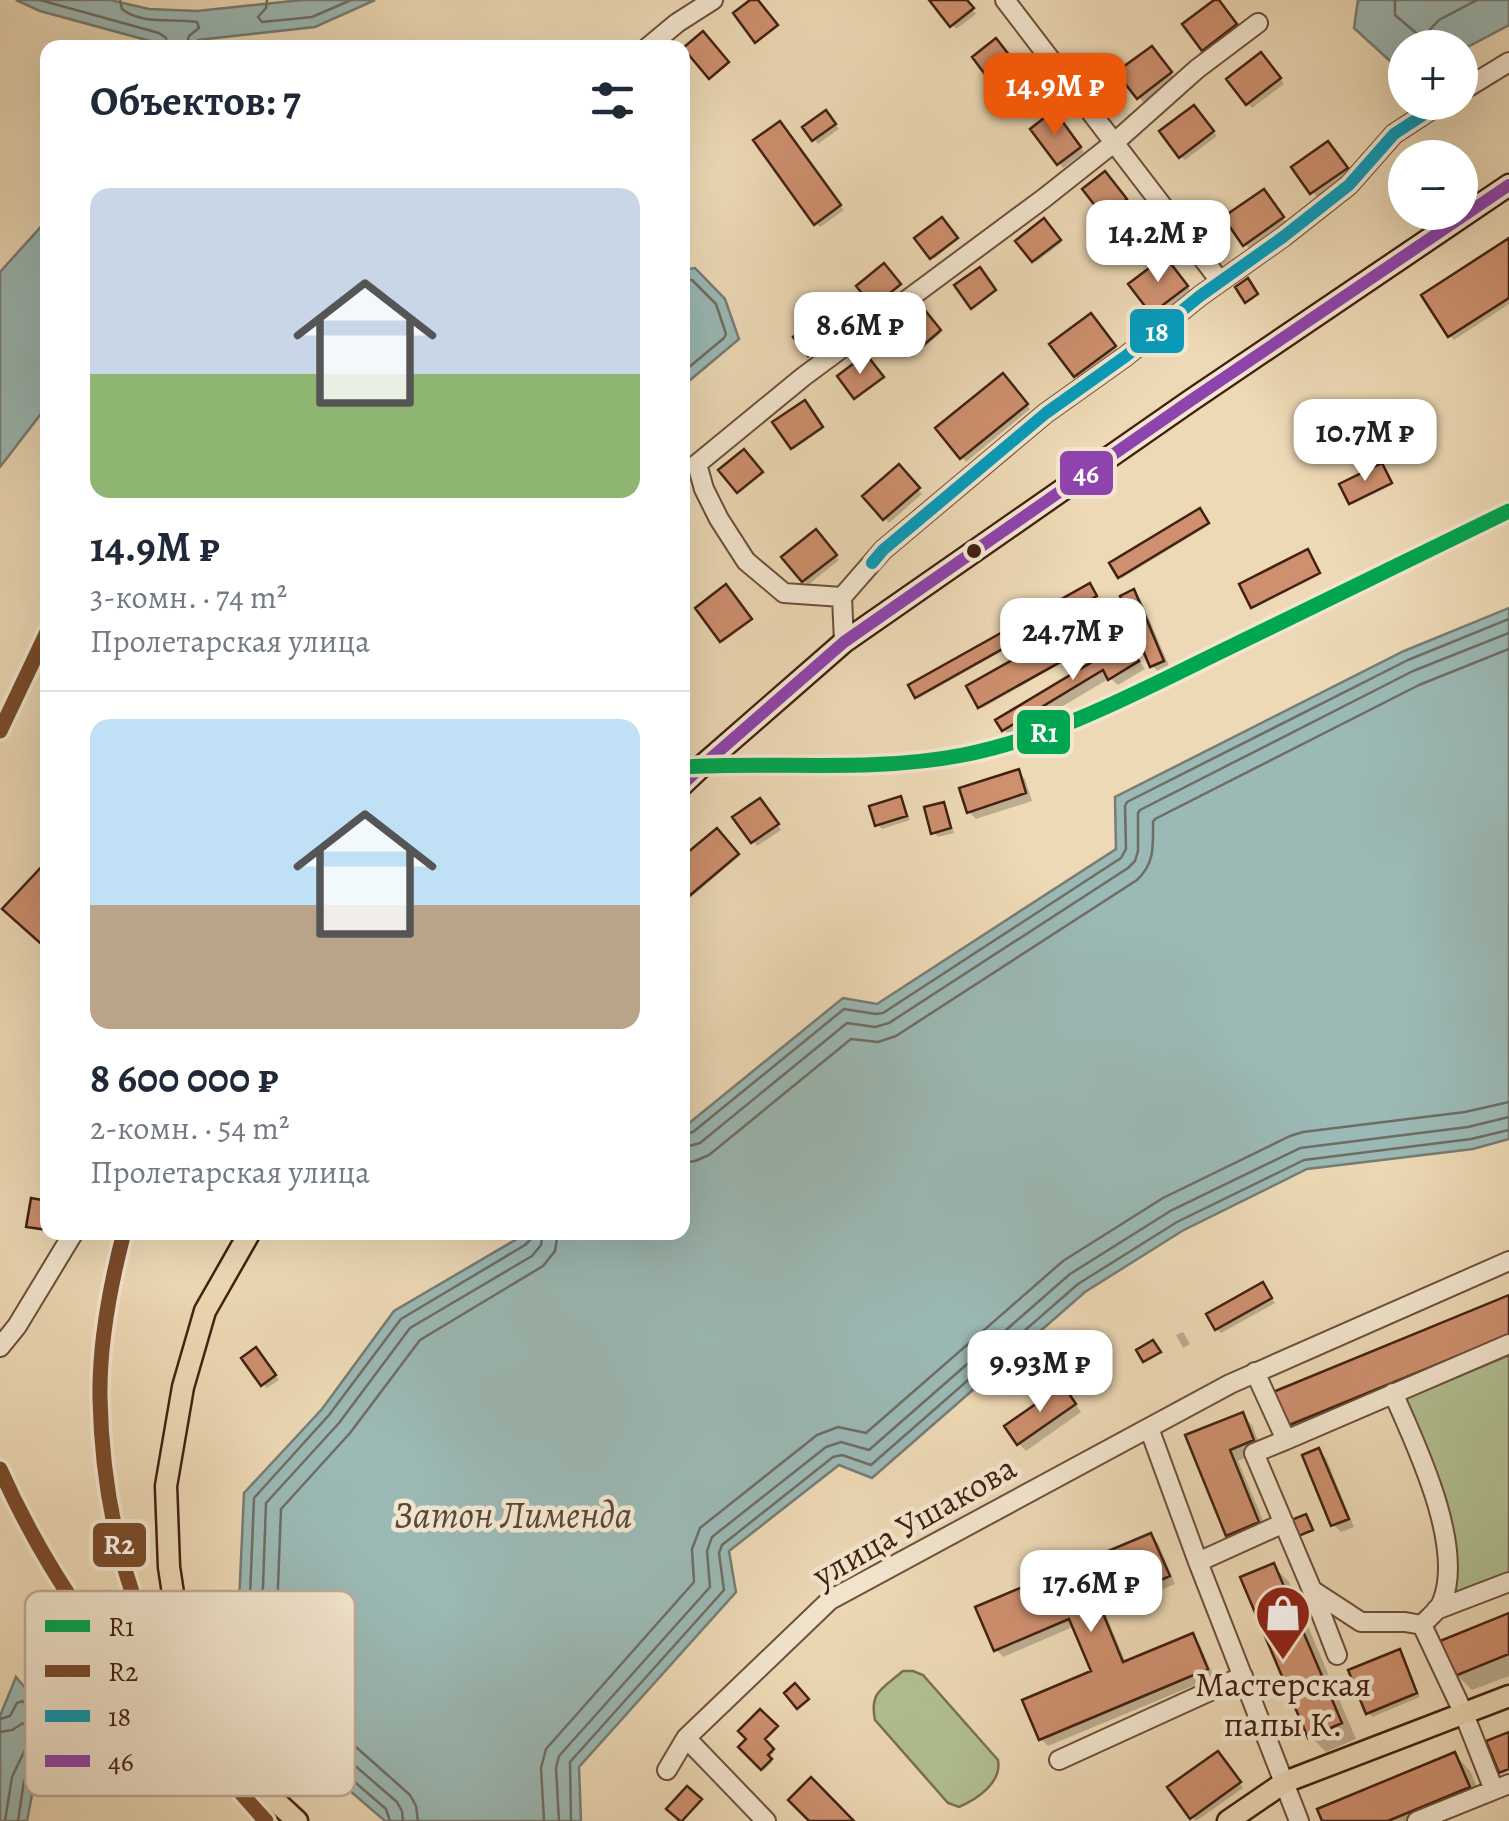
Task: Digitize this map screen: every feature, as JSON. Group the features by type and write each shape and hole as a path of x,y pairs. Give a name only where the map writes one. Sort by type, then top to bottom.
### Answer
{"main road":[{"path":"690,778 844,642 1509,185"},
{"path":"173,1591 166,1486 183,1386 205,1311 245,1240"},
{"path":"1228,1821 1285,1782 1509,1696"},
{"path":"270,1796 297,1821"}],"street":[{"path":"657,40 712,0"},
{"path":"1006,0 1220,281"},
{"path":"842,597 784,593 746,561 704,490 697,464 804,377 1116,142 1258,22"},
{"path":"1478,81 1509,62"},
{"path":"844,642 842,597 883,550 1031,426 1349,185 1394,134 1415,120"},
{"path":"0,1347 69,1240"},
{"name":"улица Ушакова","path":"667,1770 686,1738 830,1600 1255,1372 1509,1261"},
{"path":"1338,1655 1254,1454 1509,1344"},
{"path":"1255,1372 1286,1440"},
{"path":"1393,1393 1446,1536 1448,1572 1442,1604 1422,1625"},
{"path":"1149,1428 1299,1821"},
{"path":"1198,1562 1284,1523"},
{"path":"1436,1610 1509,1582"},
{"path":"1312,1590 1361,1622 1422,1625"},
{"path":"1418,1821 1502,1787 1422,1625"},
{"path":"1058,1760 1244,1676"},
{"path":"686,1738 766,1821"}],"green space":[{"path":"1509,1349 1509,1575 1450,1598 1454,1545 1401,1395"},
{"path":"903,1671 923,1675 998,1760 992,1783 959,1807 948,1803 875,1720 876,1697"}],"water":[{"path":"16,0 110,0 149,9 197,11 302,0 375,0 315,27 198,40 146,40 40,11"},
{"path":"1358,0 1509,0 1509,25 1478,41 1478,30 1388,30 1388,59 1354,28"},
{"path":"40,228 40,415 0,467 0,272"},
{"path":"695,268 725,299 739,339 690,380 690,269"},
{"name":"Затон Лименда","path":"1509,608 1509,1139 1473,1149 1307,1169 1182,1231 1085,1292 872,1478 839,1465 729,1551 736,1592 579,1767 581,1821 385,1821 355,1795 355,1591 240,1591 244,1493 322,1409 394,1311 515,1240 690,1240 690,1122 843,998 877,1004 1116,849 1115,797 1404,651"},
{"path":"16,1677 25,1688 25,1796 32,1796 27,1821 0,1821 0,1716"}],"building":[{"path":"750,0 758,0 778,25 755,43 733,13"},
{"path":"929,0 967,0 974,8 950,27"},
{"path":"1219,0 1237,24 1202,51 1182,24"},
{"path":"703,31 729,62 709,79 690,56 690,42"},
{"path":"996,38 1024,74 999,93 972,57"},
{"path":"1152,46 1172,72 1137,99 1116,72"},
{"path":"1261,52 1281,78 1246,105 1226,79"},
{"path":"1194,105 1214,131 1179,158 1159,131"},
{"path":"826,110 836,124 812,141 802,127"},
{"path":"1054,110 1081,147 1057,165 1030,129"},
{"path":"780,121 841,205 814,225 753,140"},
{"path":"1328,141 1348,168 1310,194 1291,167"},
{"path":"1105,171 1127,199 1104,217 1082,189"},
{"path":"1264,189 1284,217 1243,246 1223,217"},
{"path":"942,217 958,238 930,259 914,238"},
{"path":"1044,218 1061,240 1032,262 1015,241"},
{"path":"1509,238 1509,298 1448,337 1421,295"},
{"path":"1165,256 1188,286 1151,314 1128,284"},
{"path":"884,263 901,284 873,307 856,286"},
{"path":"980,267 996,290 971,309 954,285"},
{"path":"1248,278 1258,294 1245,303 1235,287"},
{"path":"924,309 941,330 912,355 895,334"},
{"path":"1091,313 1116,346 1074,377 1049,344"},
{"path":"815,319 830,338 808,356 793,337"},
{"path":"866,354 884,377 854,399 837,376"},
{"path":"1003,373 1028,404 960,459 935,428"},
{"path":"805,400 823,427 791,449 772,422"},
{"path":"744,449 763,472 737,493 718,470"},
{"path":"1382,463 1392,483 1349,504 1339,484"},
{"path":"899,464 920,488 883,520 862,496"},
{"path":"1200,508 1209,523 1118,578 1109,563"},
{"path":"816,529 837,555 802,582 781,557"},
{"path":"1308,549 1320,573 1251,608 1239,584"},
{"path":"1090,583 1097,596 915,698 908,685"},
{"path":"726,584 752,619 720,642 695,608"},
{"path":"1134,589 1164,661 1150,667 1120,596"},
{"path":"1092,615 1105,637 978,708 966,686"},
{"path":"1127,641 1139,661 1108,680 1103,670 1002,731 995,720"},
{"path":"1019,769 1026,793 967,813 959,788"},
{"path":"901,796 907,816 875,826 869,806"},
{"path":"760,798 779,824 751,843 732,817"},
{"path":"944,802 951,828 931,834 924,807"},
{"path":"717,828 739,854 690,895 690,850"},
{"path":"40,869 40,943 2,909"},
{"path":"31,1198 40,1200 40,1229 26,1227"},
{"path":"1263,1282 1272,1298 1215,1330 1206,1314"},
{"path":"1509,1295 1509,1335 1287,1426 1273,1392"},
{"path":"1153,1340 1161,1352 1143,1362 1136,1350"},
{"path":"1099,1342 1110,1358 1097,1366 1104,1376 1082,1392 1064,1366"},
{"path":"256,1347 276,1375 261,1386 241,1358"},
{"path":"1063,1385 1076,1404 1017,1445 1004,1426"},
{"path":"1243,1412 1254,1440 1230,1450 1259,1522 1226,1536 1185,1435"},
{"path":"1319,1448 1349,1519 1331,1526 1302,1455"},
{"path":"1306,1514 1313,1530 1296,1537 1289,1521"},
{"path":"1151,1533 1170,1576 1100,1606 1123,1662 1193,1633 1208,1669 1039,1740 1022,1700 1091,1671 1069,1619 994,1651 975,1607"},
{"path":"1274,1563 1342,1723 1308,1738 1240,1577"},
{"path":"1509,1613 1509,1654 1455,1676 1440,1641"},
{"path":"1400,1649 1417,1693 1366,1714 1348,1670"},
{"path":"795,1683 809,1699 797,1709 784,1693"},
{"path":"760,1709 778,1726 765,1739 774,1749 768,1755 772,1759 761,1770 738,1747 746,1739 738,1731"},
{"path":"1509,1732 1509,1769 1499,1773 1486,1741"},
{"path":"1218,1751 1241,1782 1190,1819 1167,1787"},
{"path":"1455,1752 1470,1787 1388,1821 1322,1821 1317,1809"},
{"path":"811,1777 854,1821 809,1821 788,1800"},
{"path":"687,1786 702,1799 680,1821 666,1809"}],"transit line":[{"name":"18","path":"872,563 1046,413 1349,185 1394,134 1415,120"},
{"name":"46","path":"690,777 844,642 1509,185"},
{"name":"R1","path":"690,767 893,764 963,755 1030,737 1127,697 1509,511"},
{"name":"R2","path":"0,731 40,647"},
{"name":"R2","path":"122,1240 106,1315 100,1398 112,1514 132,1591"},
{"name":"R2","path":"0,1469 66,1591"},
{"name":"R2","path":"245,1796 266,1821"}],"place":[{"name":"Мастерская папы К.","path":"1283,1662"}]}
